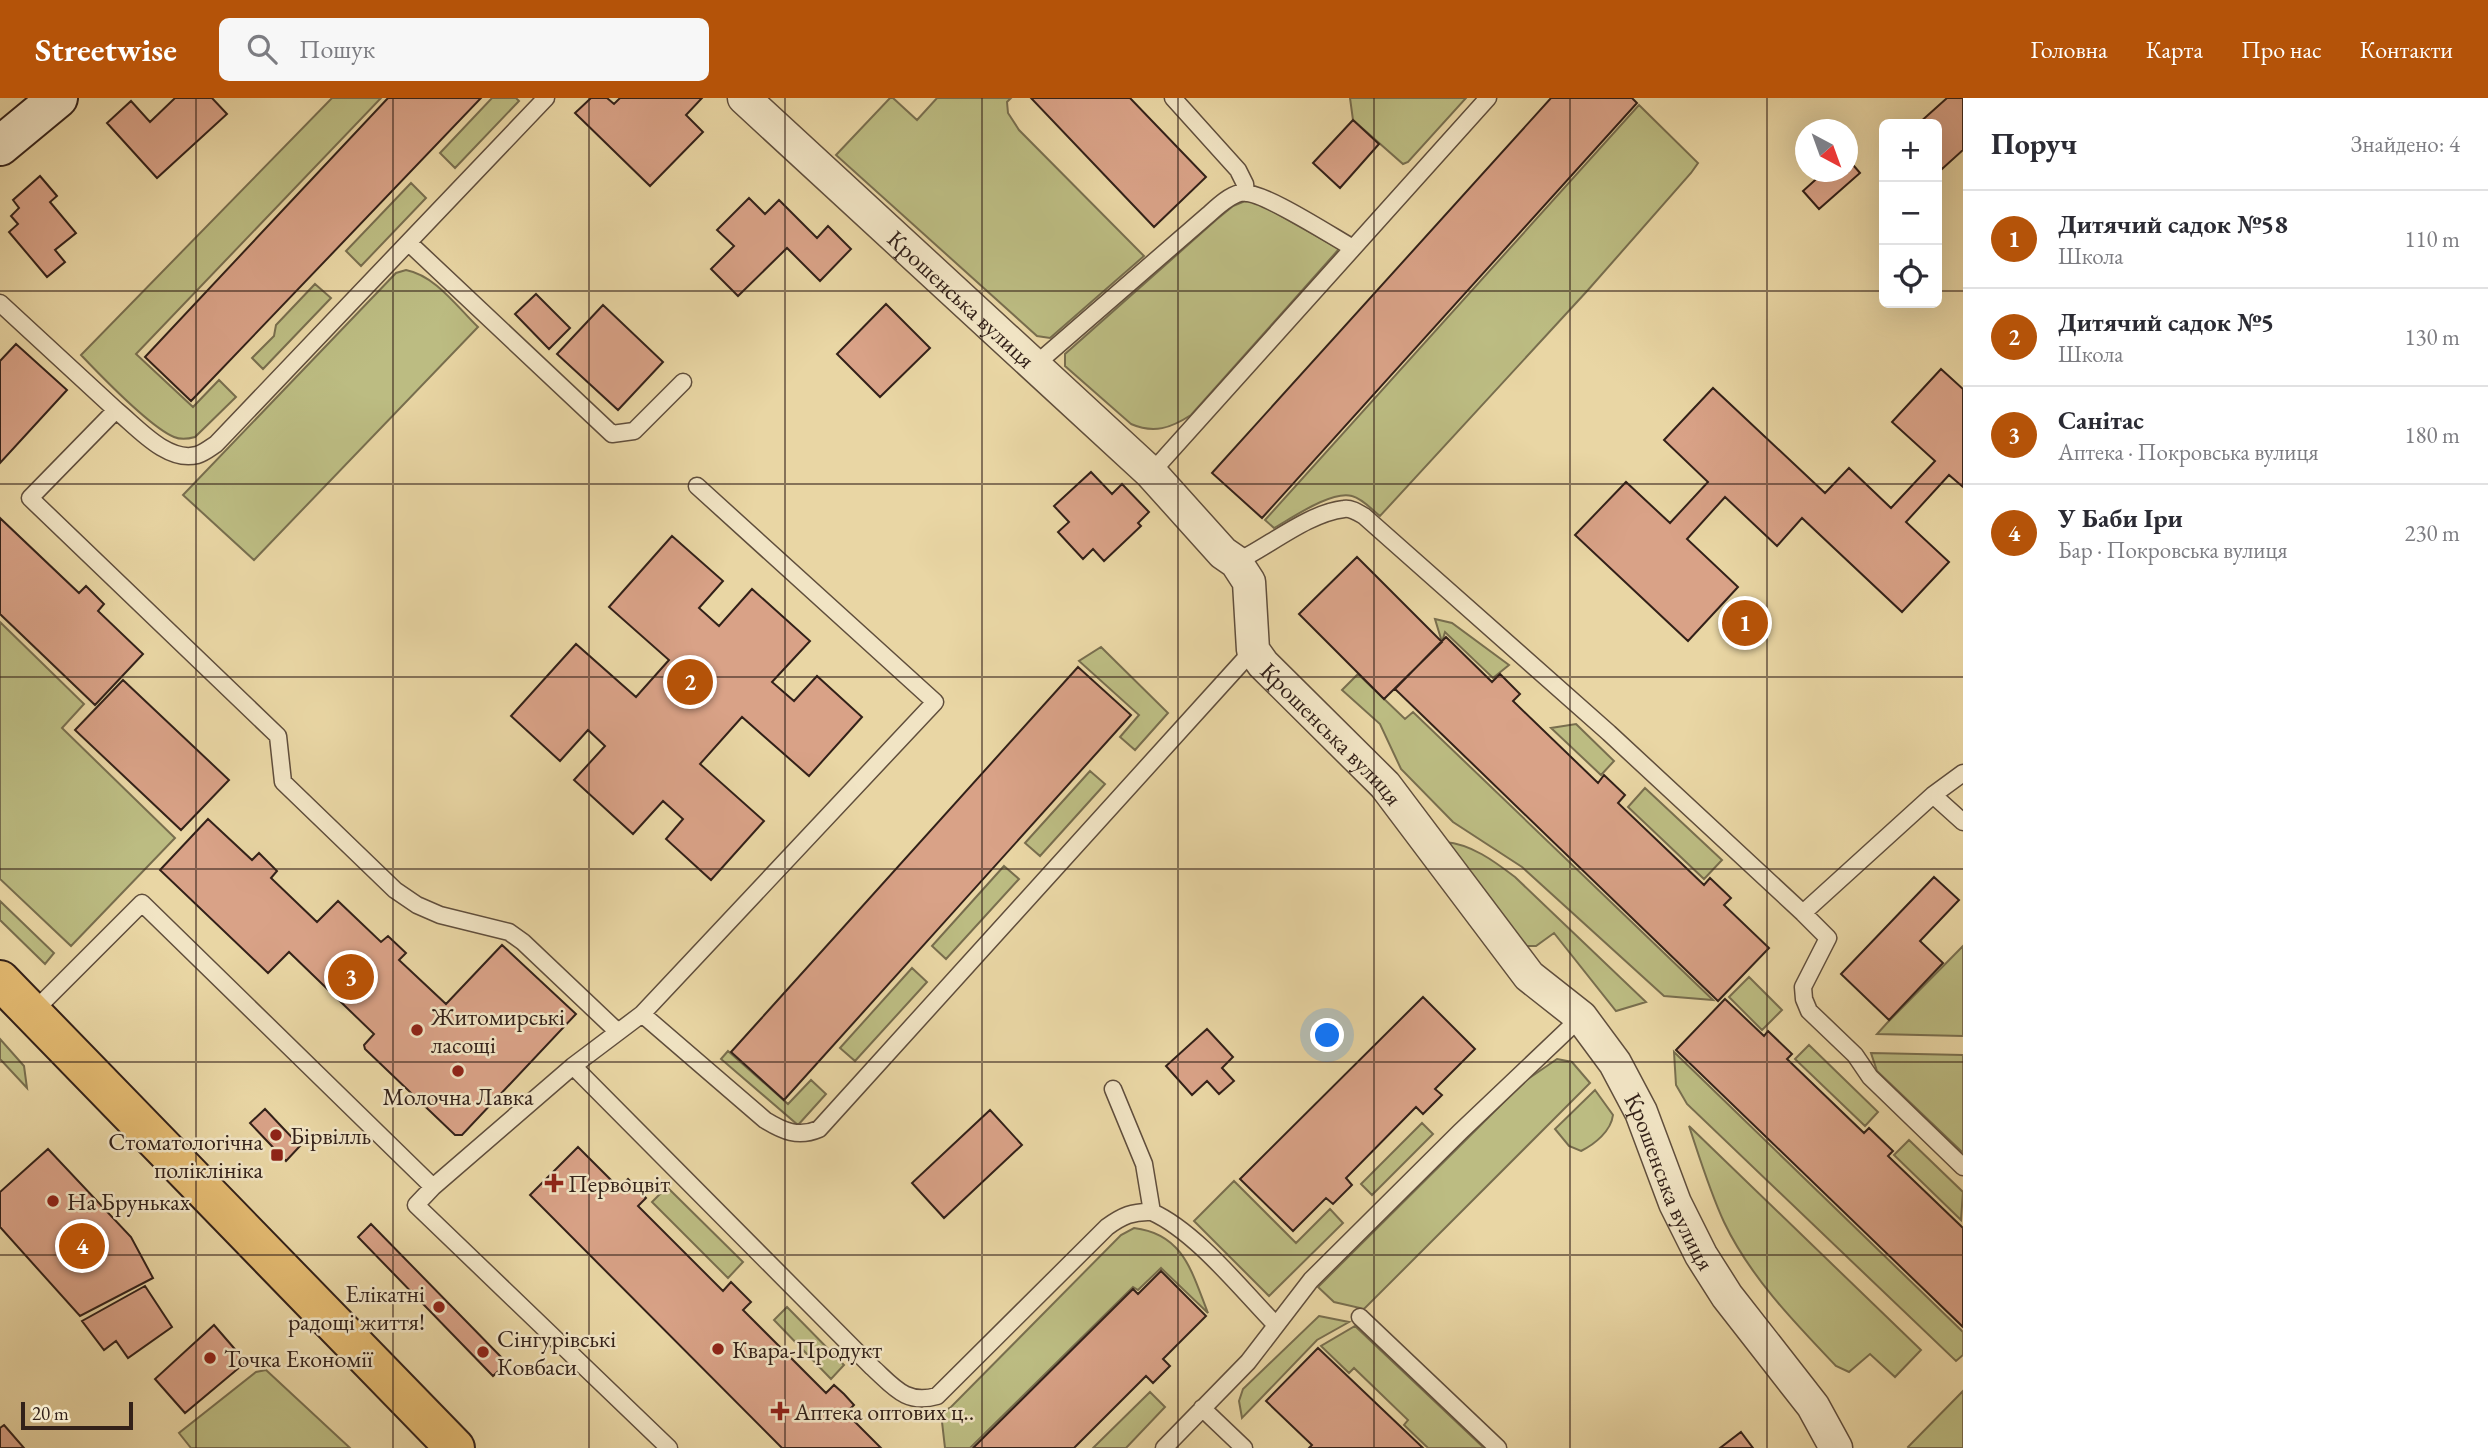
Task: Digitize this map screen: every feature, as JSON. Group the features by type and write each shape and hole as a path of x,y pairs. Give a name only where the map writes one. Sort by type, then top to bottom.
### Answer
{"highway":[{"path":"0,980 456,1448"}],"street":[{"path":"0,146 58,98"},
{"name":"Крошенська вулиця","path":"744,98 1152,473 1223,553 1236,562 1249,582 1254,650 1263,664 1385,785 1529,976 1581,1017 1615,1063 1641,1112 1675,1203 1702,1255 1727,1296 1797,1384 1836,1448"}],"lane":[{"path":"0,303 116,410 161,446 188,457 200,454 216,444 546,98"},
{"path":"1173,98 1238,170 1246,193"},
{"path":"1152,473 1488,98"},
{"path":"1035,365 1208,215 1227,200 1246,193 1261,195 1353,248"},
{"path":"409,243 612,434 634,430 683,382"},
{"path":"116,410 30,498 278,736 283,782 395,890 417,905 440,915 509,932 618,1032"},
{"path":"669,1448 416,1205 433,1187 573,1066 642,1014 935,702 697,486"},
{"path":"1236,562 1284,533 1325,515 1345,509 1364,516 1609,733 1828,938 1803,987 1809,1011 1856,1055 1870,1077 1963,1167"},
{"path":"642,1014 765,1120 782,1130 797,1134 819,1129 1254,650"},
{"path":"1803,913 1933,795 1963,773"},
{"path":"1933,795 1963,822"},
{"path":"32,1013 142,903 433,1187"},
{"path":"1164,1448 1248,1362 1311,1280 1581,1017"},
{"path":"573,1066 902,1395 924,1400 937,1396 1107,1227 1122,1216 1137,1211 1152,1212 1168,1219 1275,1324"},
{"path":"1113,1089 1144,1164 1152,1212"},
{"path":"1360,1317 1497,1448"},
{"path":"1202,1408 1244,1448"}],"green space":[{"path":"332,98 381,98 136,354 193,407 219,380 236,397 195,437 174,437 139,412 81,355"},
{"path":"492,98 516,98 519,101 455,168 440,153"},
{"path":"890,98 917,120 937,98 1011,98 1007,102 1008,113 1019,130 1144,256 1050,338 1037,336 836,155"},
{"path":"1350,98 1466,98 1408,162 1403,164 1353,120"},
{"path":"1639,105 1698,163 1691,173 1588,290 1380,516 1360,499 1344,495 1312,506 1274,528 1265,520"},
{"path":"411,183 426,198 361,266 346,251"},
{"path":"1245,201 1256,202 1339,249 1191,415 1162,428 1147,429 1131,424 1065,366 1065,354 1216,220 1233,206"},
{"path":"406,270 417,273 436,285 478,327 254,560 183,495 396,273"},
{"path":"315,284 331,298 263,369 252,358 274,336 276,325"},
{"path":"1435,619 1452,623 1509,665 1493,678 1445,632 1442,642"},
{"path":"0,622 84,704 62,728 175,838 71,946 0,879"},
{"path":"1101,647 1168,713 1135,750 1120,737 1139,715 1079,661"},
{"path":"1358,674 1405,719 1413,712 1713,1000 1664,996 1522,867 1453,822 1401,769 1380,724 1342,690"},
{"path":"1576,724 1614,761 1601,775 1551,728"},
{"path":"1090,771 1105,784 1040,856 1025,843"},
{"path":"1645,788 1722,860 1704,879 1628,807"},
{"path":"1445,842 1473,850 1515,877 1646,1002 1616,1011 1554,933 1536,946 1525,946"},
{"path":"1004,866 1019,879 946,959 932,946"},
{"path":"0,901 54,953 45,964 0,920"},
{"path":"1963,946 1963,1036 1877,1034 1887,1023"},
{"path":"912,968 927,982 855,1061 840,1048"},
{"path":"1749,977 1782,1010 1762,1030 1729,997"},
{"path":"0,1039 24,1066 27,1088 0,1059"},
{"path":"1809,1045 1878,1112 1865,1126 1795,1059"},
{"path":"728,1051 788,1104 811,1080 826,1094 798,1125 721,1059"},
{"path":"1674,1052 1963,1332 1963,1355 1956,1361 1687,1104 1676,1085"},
{"path":"1871,1053 1963,1055 1963,1153 1877,1071"},
{"path":"1557,1059 1572,1062 1590,1083 1364,1309 1334,1302 1318,1287 1525,1081"},
{"path":"1595,1090 1613,1115 1612,1121 1602,1136 1581,1151 1569,1146 1555,1129"},
{"path":"1422,1123 1433,1134 1372,1195 1361,1184"},
{"path":"1689,1126 1921,1350 1895,1377 1870,1354 1849,1372 1836,1366 1774,1298 1747,1262 1724,1222"},
{"path":"1909,1140 1963,1192 1961,1220 1894,1155"},
{"path":"1234,1181 1296,1243 1330,1209 1343,1223 1269,1296 1194,1221"},
{"path":"667,1187 743,1262 728,1278 652,1202"},
{"path":"1134,1228 1164,1238 1175,1247 1191,1270 1208,1313 1161,1268 1138,1290 1133,1287 970,1448 945,1448 941,1413 951,1407 1121,1235"},
{"path":"787,1307 844,1365 831,1379 774,1320"},
{"path":"1319,1316 1349,1322 1317,1340 1242,1418 1239,1401 1243,1389"},
{"path":"1355,1326 1484,1448 1428,1448 1404,1425 1408,1420 1354,1368 1349,1373 1321,1346"},
{"path":"266,1370 350,1448 191,1448 179,1433 256,1372"},
{"path":"1963,1391 1963,1448 1909,1448 1908,1447"},
{"path":"1150,1392 1165,1407 1126,1448 1093,1448"}],"building":[{"path":"175,98 212,98 227,114 157,178 107,123 131,101 150,122"},
{"path":"388,98 481,98 191,401 145,357"},
{"path":"591,98 607,98 614,104 620,98 702,98 686,115 703,132 650,186 575,113"},
{"path":"1031,98 1130,98 1206,177 1154,227"},
{"path":"1551,98 1632,98 1637,103 1262,518 1212,473"},
{"path":"1947,98 1963,98 1963,150 1942,169 1942,119 1924,119"},
{"path":"1353,120 1379,144 1340,188 1313,163"},
{"path":"40,176 57,196 50,202 76,233 55,250 65,262 47,277 9,232 18,224 11,216 19,208 13,200"},
{"path":"1813,182 1850,182 1819,209 1803,191"},
{"path":"749,198 765,214 779,200 817,238 828,226 851,249 820,281 787,248 738,296 711,269 734,246 717,230"},
{"path":"536,294 570,328 549,349 515,314"},
{"path":"886,304 930,348 880,397 837,354"},
{"path":"603,305 663,362 618,410 557,354"},
{"path":"16,344 67,390 0,463 0,361"},
{"path":"1941,369 1963,389 1963,487 1949,475 1906,522 1949,562 1902,612 1802,518 1777,546 1725,497 1687,539 1738,587 1688,641 1575,535 1626,482 1670,523 1708,482 1664,440 1713,388 1825,493 1849,468 1891,508 1935,461 1892,422"},
{"path":"1091,472 1112,494 1122,484 1149,512 1138,523 1141,526 1104,561 1093,549 1083,559 1058,532 1069,522 1054,506"},
{"path":"0,518 79,593 86,586 104,604 98,611 143,654 95,705 0,614"},
{"path":"672,536 723,581 699,608 719,626 752,589 810,641 772,682 794,701 817,676 862,717 809,776 742,717 700,764 764,821 711,880 666,839 683,819 663,801 633,834 574,780 605,746 588,730 560,761 511,716 576,644 636,697 669,660 609,607"},
{"path":"1357,557 1442,642 1384,699 1299,614"},
{"path":"1446,637 1492,682 1500,674 1520,694 1513,701 1598,783 1604,775 1625,795 1618,803 1704,885 1710,878 1731,898 1724,905 1769,948 1718,1001 1395,689"},
{"path":"1078,667 1131,715 784,1100 731,1052"},
{"path":"123,680 229,780 181,830 75,730"},
{"path":"208,819 252,860 259,853 277,871 271,878 317,922 338,901 381,942 388,936 406,953 399,960 446,1004 502,945 576,1014 462,1135 455,1135 365,1049 364,1045 374,1034 289,952 268,973 160,870"},
{"path":"1934,877 1959,900 1920,941 1943,963 1889,1020 1841,974"},
{"path":"1423,997 1475,1049 1435,1089 1442,1095 1423,1114 1416,1107 1346,1178 1352,1185 1333,1204 1326,1198 1293,1231 1240,1179"},
{"path":"1725,999 1764,1036 1768,1031 1792,1054 1787,1059 1864,1133 1869,1128 1893,1151 1888,1156 1963,1228 1963,1327 1676,1050"},
{"path":"1207,1029 1233,1057 1222,1068 1234,1081 1219,1094 1207,1081 1192,1095 1166,1066"},
{"path":"265,1109 300,1146 286,1161 250,1123"},
{"path":"990,1110 1022,1145 944,1218 912,1183"},
{"path":"578,1147 619,1188 628,1179 646,1198 638,1206 723,1291 731,1282 751,1302 743,1310 826,1393 834,1385 844,1394 854,1405 846,1413 881,1448 782,1448 530,1195"},
{"path":"48,1149 131,1237 153,1278 80,1316 0,1227 0,1192"},
{"path":"371,1224 507,1363 493,1376 358,1237"},
{"path":"1161,1271 1206,1316 1163,1359 1170,1366 1153,1383 1146,1376 1074,1448 973,1448 1133,1289 1138,1294"},
{"path":"145,1286 172,1327 128,1358 116,1341 104,1350 82,1321"},
{"path":"214,1325 246,1362 185,1413 155,1379"},
{"path":"1318,1348 1423,1448 1309,1448 1312,1445 1266,1401"},
{"path":"4,1425 24,1448 0,1448 0,1428"},
{"path":"1741,1432 1753,1448 1720,1448"}],"place":[{"name":"Дитячий садок №58","path":"1745,623"},
{"name":"Дитячий садок №5","path":"690,682"},
{"name":"Санітас","path":"351,977"},
{"name":"Житомирські ласощі","path":"417,1030"},
{"name":"Молочна Лавка","path":"458,1071"},
{"name":"Бірвілль","path":"276,1135"},
{"name":"Стоматологічна поліклініка","path":"277,1155"},
{"name":"Первоцвіт","path":"554,1183"},
{"name":"На Бруньках","path":"53,1201"},
{"name":"У Баби Іри","path":"82,1246"},
{"name":"Елікатні радощі життя!","path":"439,1307"},
{"name":"Квара-Продукт","path":"718,1349"},
{"name":"Сінгурівські Ковбаси","path":"483,1352"},
{"name":"Точка Економії","path":"210,1358"},
{"name":"Аптека оптових ц‥","path":"780,1411"}]}
